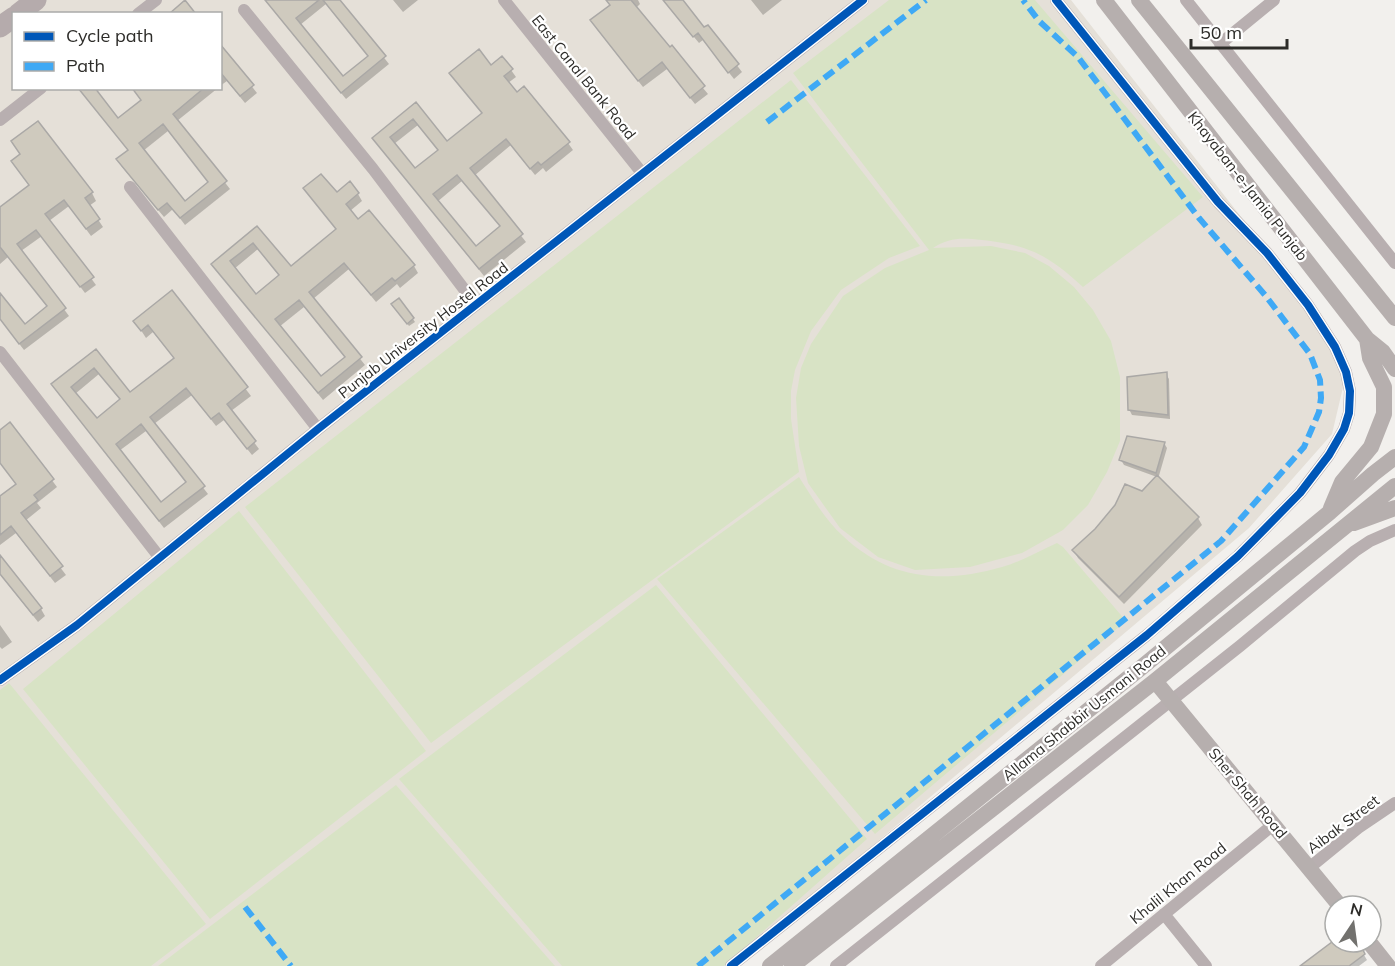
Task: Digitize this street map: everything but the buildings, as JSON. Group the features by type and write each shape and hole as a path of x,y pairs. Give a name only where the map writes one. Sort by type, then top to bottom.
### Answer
{"highway":[{"path":"21,12 36,0"}],"main road":[{"name":"Khayaban-e-Jamia Punjab","path":"1104,0 1367,339 1383,352 1395,369"},
{"name":"Khayaban-e-Jamia Punjab","path":"1139,0 1395,318"},
{"path":"1330,512 1342,482 1374,442 1384,414 1384,387 1370,358 1367,339"},
{"name":"Allama Shabbir Usmani Road","path":"770,966 1142,667 1395,457"},
{"name":"Allama Shabbir Usmani Road","path":"792,966 1155,681 1395,486"},
{"path":"1348,525 1395,508"},
{"name":"Sher Shah Road","path":"1155,681 1330,894"},
{"path":"1378,954 1388,966"}],"street":[{"path":"141,12 156,0"},
{"name":"East Canal Bank Road","path":"504,0 642,173"},
{"name":"Punjab University Hostel Road","path":"0,680 77,625 318,429 863,0"},
{"path":"731,966 1147,635 1239,556 1300,493 1329,455 1344,429 1349,413 1350,391 1346,372 1335,347 1308,305 1267,253 1218,202 1056,0"},
{"path":"1186,0 1395,263"},
{"path":"1220,44 1274,0"},
{"path":"244,10 373,169 476,305"},
{"path":"0,120 38,90"},
{"path":"130,187 318,429"},
{"path":"0,352 160,558"},
{"path":"836,966 1355,551 1370,541 1395,530"},
{"name":"Aibak Street","path":"1309,868 1358,828 1395,803"},
{"name":"Khalil Khan Road","path":"1101,966 1274,824"},
{"path":"1164,914 1206,966"}],"shaded area":[{"path":"0,0 1071,0 1340,343 1344,383 1332,434 1249,528 730,966 0,966"}],"green space":[{"path":"889,0 1035,0 1203,197 1083,287 1048,259 1013,245 962,239 951,240 933,248 991,246 1025,253 1049,266 1074,287 1093,310 1111,341 1120,377 1120,441 1107,472 1088,505 1063,530 1022,553 970,567 915,570 878,557 840,528 808,483 799,446 796,398 801,368 811,344 843,296 885,268 929,250 793,73"},
{"path":"791,80 920,246 889,258 841,290 811,331 795,370 791,391 791,419 799,472 431,743 245,507"},
{"path":"799,477 836,530 861,551 879,562 898,570 918,574 959,576 1009,565 1057,543 1063,547 1126,621 875,834 657,579"},
{"path":"239,511 426,751 210,919 23,689"},
{"path":"656,585 867,839 724,966 562,966 399,779"},
{"path":"9,683 206,924 151,966 0,966 0,690"},
{"path":"396,785 555,966 158,966"}],"marked path":[{"path":"767,122 926,0"},
{"path":"698,966 1221,541 1304,447 1319,412 1320,380 1310,354 1265,295 1199,218 1078,57 1039,21 1023,0"},
{"path":"245,907 291,966"}],"cycle path":[{"path":"0,680 77,625 318,429 863,0"},
{"path":"731,966 1147,635 1238,556 1300,493 1329,455 1344,429 1349,413 1350,391 1346,372 1335,347 1308,305 1267,253 1218,202 1056,0"}]}
